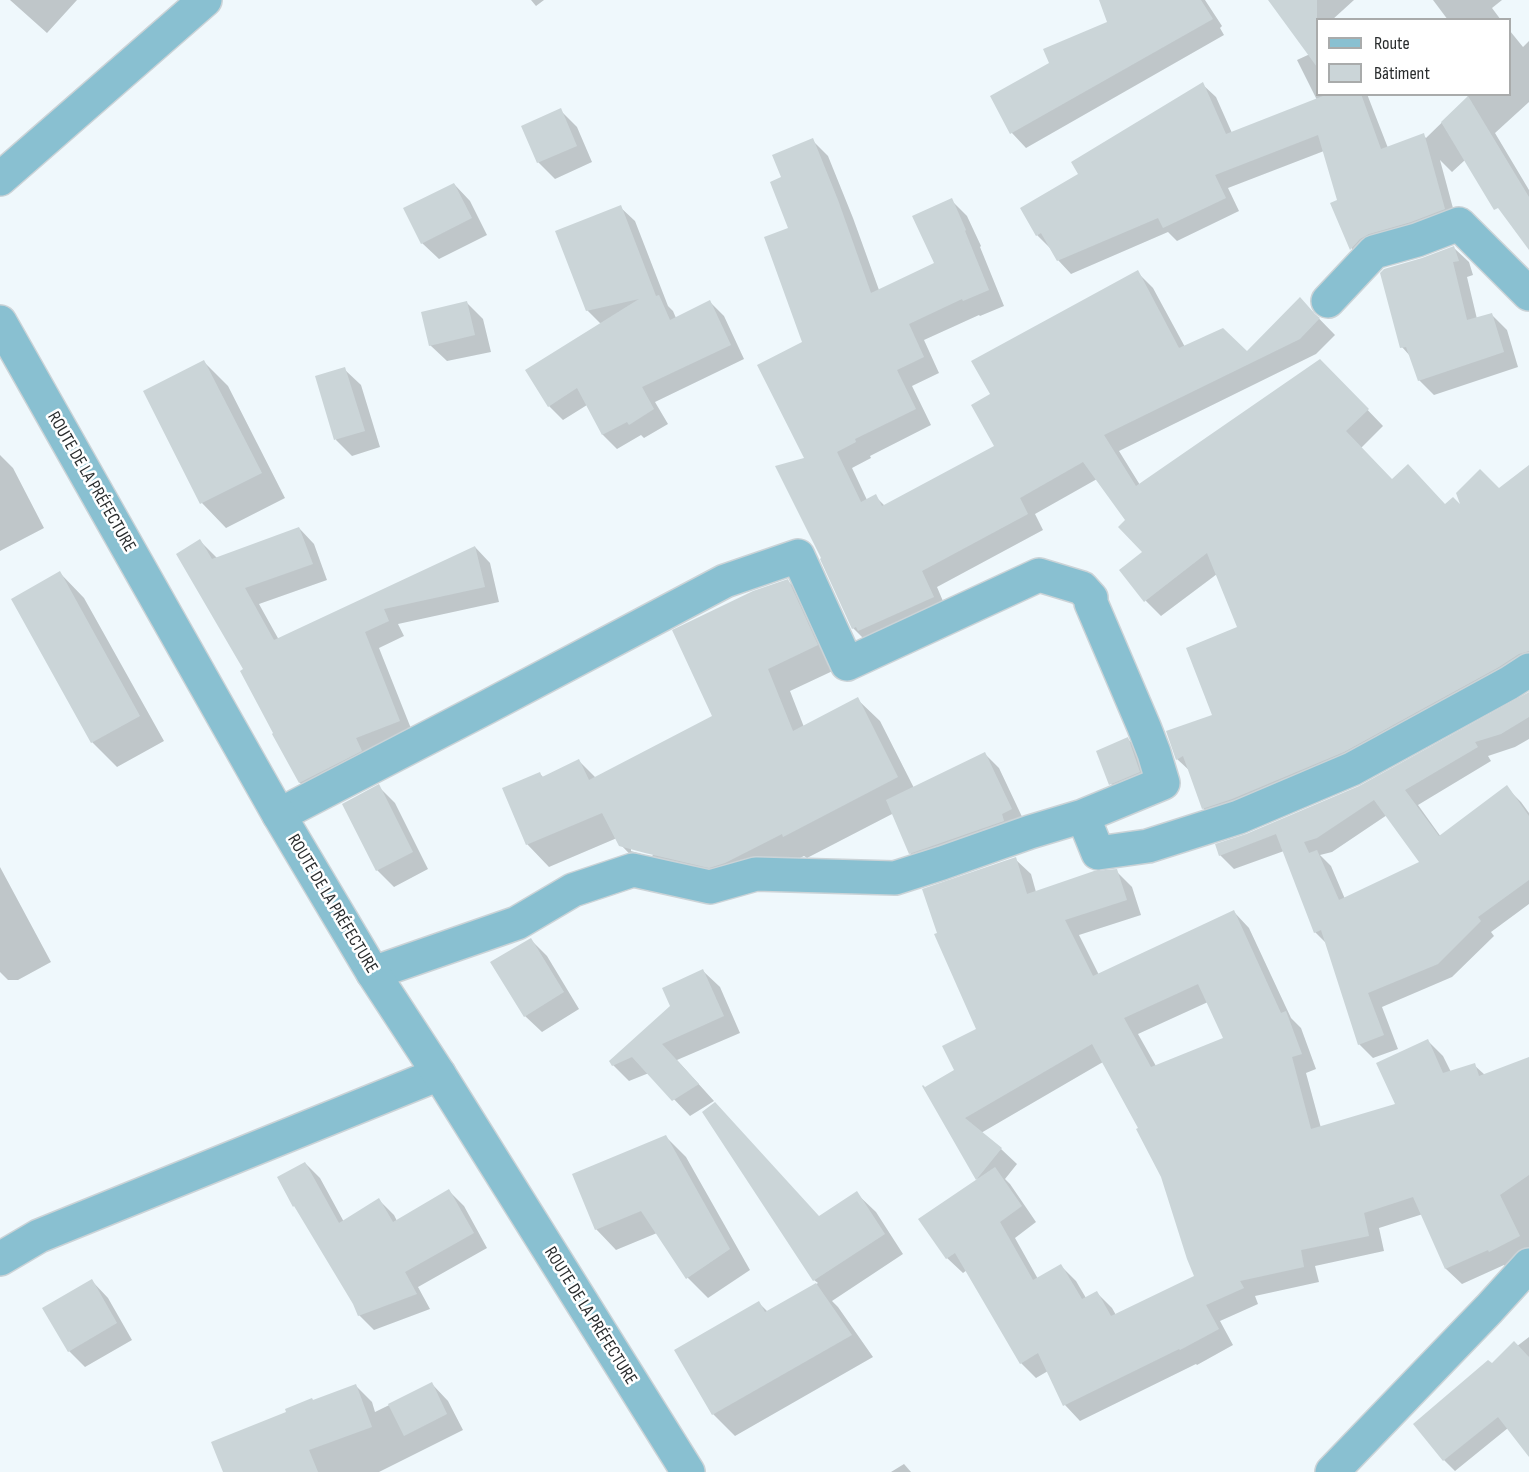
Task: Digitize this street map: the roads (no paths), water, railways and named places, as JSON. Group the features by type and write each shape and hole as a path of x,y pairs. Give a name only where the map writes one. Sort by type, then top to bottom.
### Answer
{"street":[{"path":"0,179 205,0"},
{"path":"1328,301 1374,252 1417,240 1460,224 1529,294"},
{"name":"ROUTE DE LA PRÉFECTURE","path":"0,322 279,815 373,973 439,1074 688,1472"},
{"path":"279,815 725,581 798,556 847,664 1039,575 1082,588 1091,598 1091,603 1144,727 1162,783 1083,816 895,878 756,874 710,887 633,870 573,890 517,923 373,973"},
{"path":"1083,816 1098,853 1148,846 1239,817 1352,769 1529,670"},
{"path":"0,1259 39,1236 439,1074"},
{"path":"1332,1472 1490,1309 1529,1265"}]}
